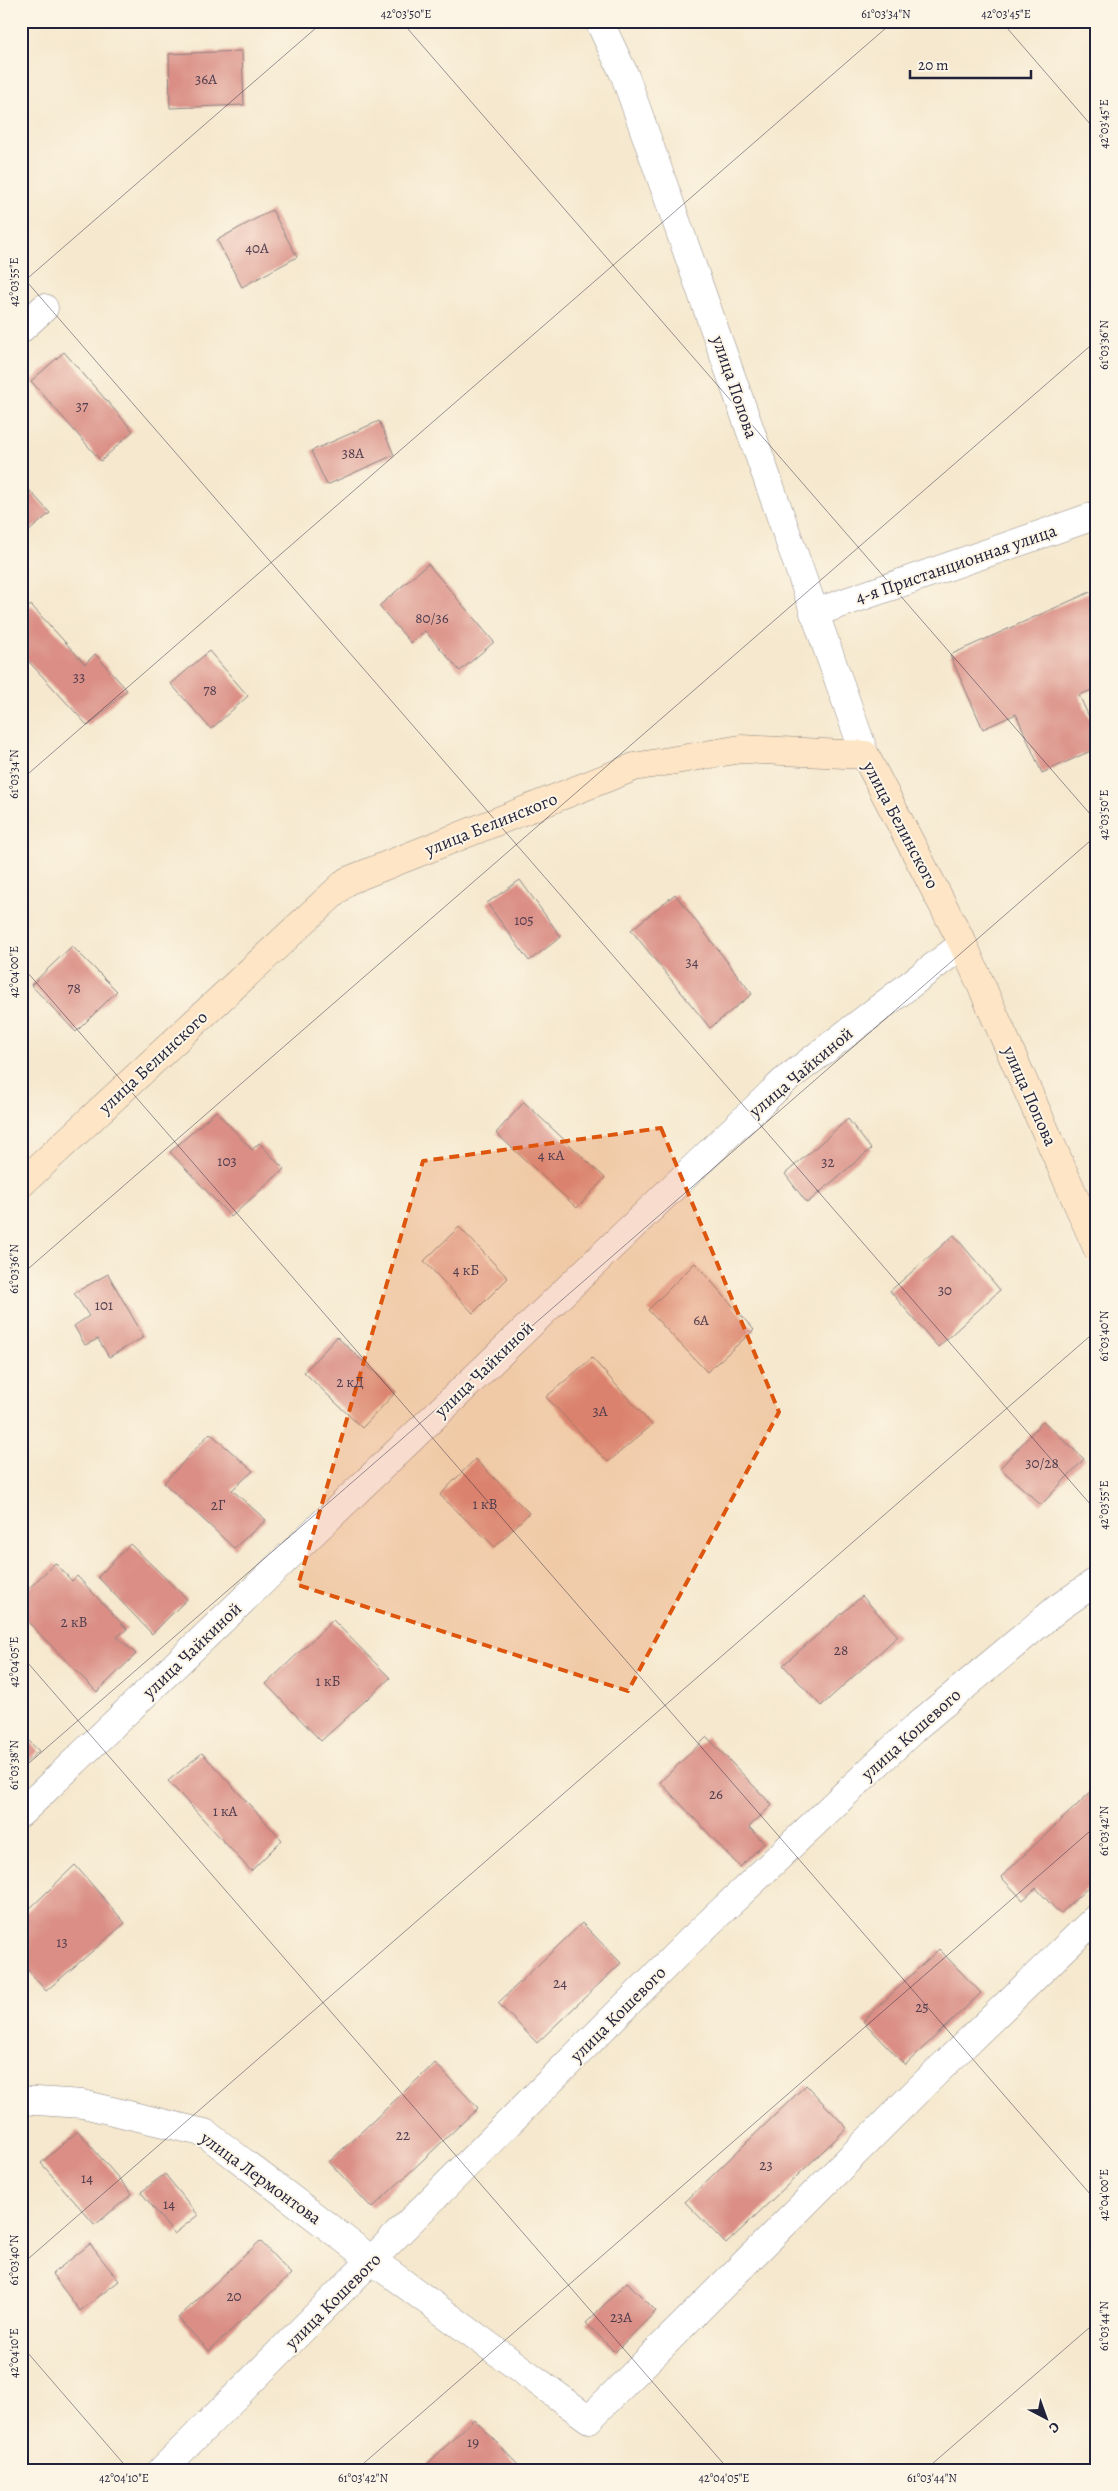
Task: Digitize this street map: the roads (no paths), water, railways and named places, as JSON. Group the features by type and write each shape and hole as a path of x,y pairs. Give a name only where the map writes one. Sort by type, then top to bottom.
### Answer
{"street":[{"name":"улица Попова","path":"599,21 625,76 865,755"},
{"path":"21,329 44,308"},
{"name":"4-я Пристанционная улица","path":"814,613 1097,515"},
{"name":"улица Белинского","path":"21,1184 347,881 634,767 741,750 865,755 963,944"},
{"name":"улица Попова","path":"963,944 1097,1248"},
{"name":"улица Чайкиной","path":"21,1814 783,1082 963,944"},
{"name":"улица Кошевого","path":"162,2470 373,2261 691,1940 918,1725 1058,1608 1097,1582"},
{"name":"улица Лермонтова","path":"21,2100 83,2104 205,2133 373,2261 589,2419 920,2088 1097,1917"}]}
